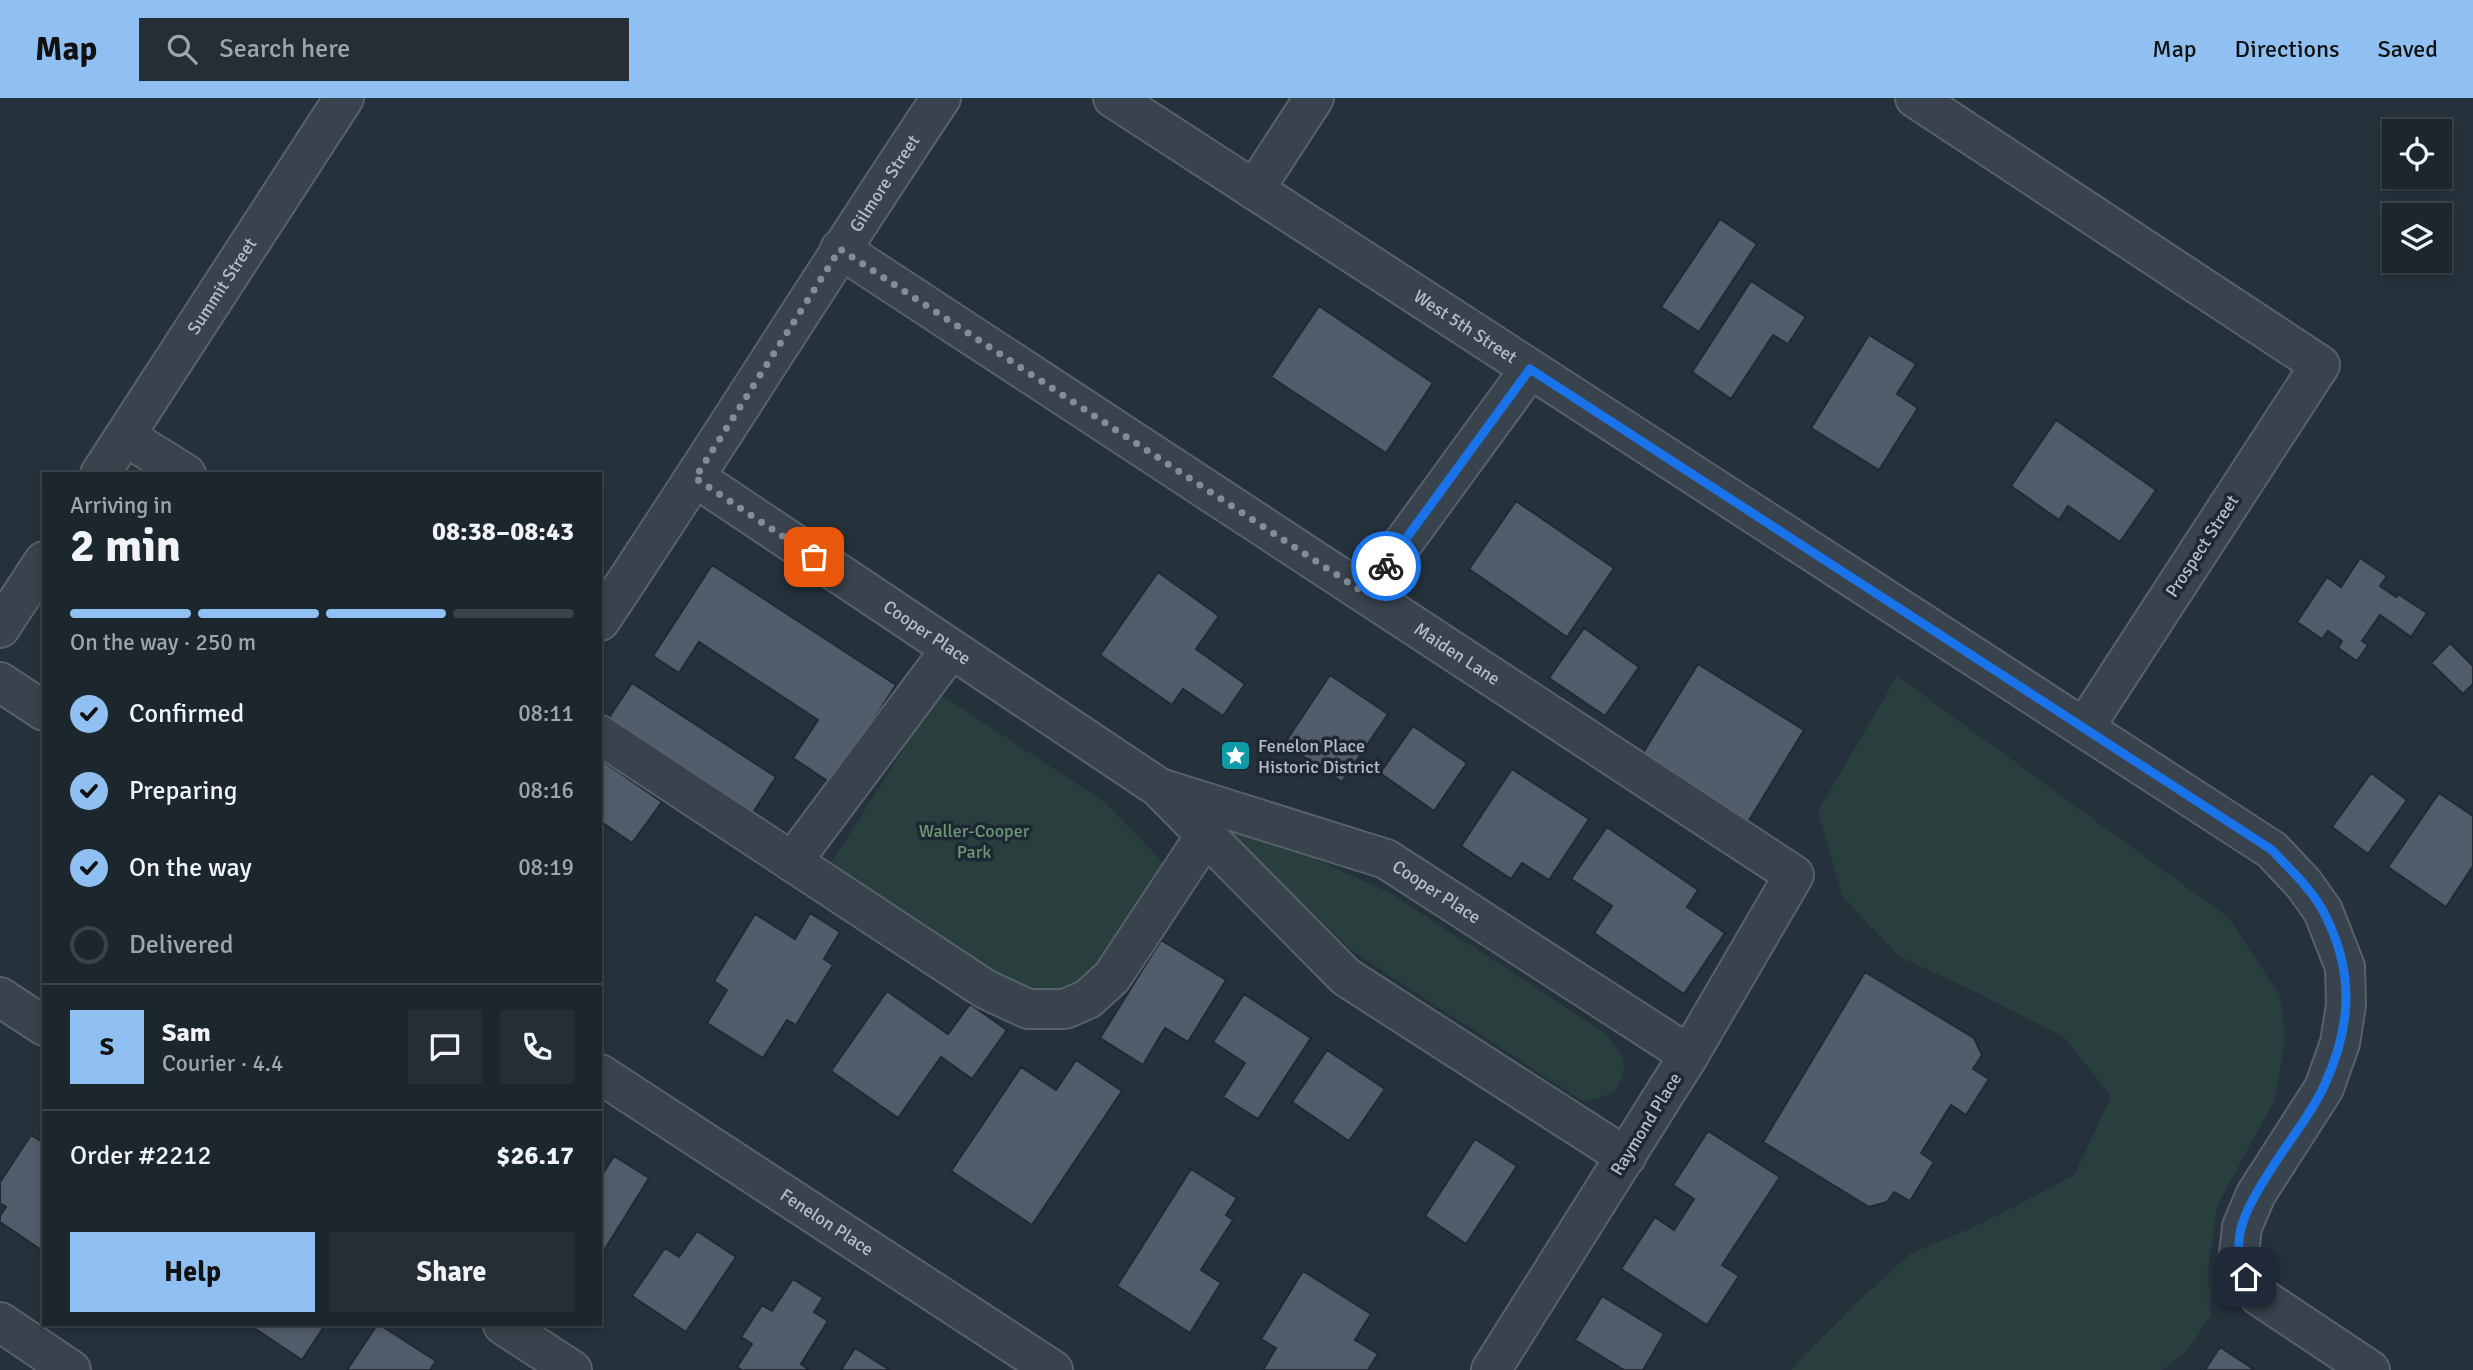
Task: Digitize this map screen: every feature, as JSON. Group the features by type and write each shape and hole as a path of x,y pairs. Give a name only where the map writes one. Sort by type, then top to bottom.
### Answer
{"street":[{"name":"Summit Street","path":"101,472 344,98"},
{"name":"Gilmore Street","path":"602,618 940,98"},
{"name":"West 5th Street","path":"1113,98 2272,850 2304,884 2323,911 2345,967 2346,1005 2340,1043 2324,1088 2256,1194 2242,1227 2239,1254 2246,1277 2259,1296 2370,1370"},
{"path":"1254,190 1314,98"},
{"name":"Prospect Street","path":"1915,98 2320,365 2084,728"},
{"name":"Maiden Lane","path":"840,249 1794,875"},
{"path":"1366,594 1530,369"},
{"path":"125,436 183,472"},
{"name":"Cooper Place","path":"695,478 1157,787 1346,977 1626,1157"},
{"path":"0,628 42,564"},
{"path":"792,862 951,649"},
{"path":"0,682 42,710"},
{"path":"602,737 985,989 1028,1009 1065,1009 1088,999 1112,977 1205,836"},
{"name":"Cooper Place","path":"1157,787 1386,859 1689,1055"},
{"name":"Raymond Place","path":"1491,1370 1689,1055 1794,875"},
{"path":"0,998 42,1025"},
{"name":"Fenelon Place","path":"602,1075 1053,1370"},
{"path":"0,1322 71,1370"},
{"path":"505,1326 572,1370"}],"green space":[{"path":"1897,676 2229,918 2280,996 2285,1040 2275,1099 2217,1206 2208,1271 2211,1315 2187,1351 2162,1370 1791,1370 1853,1306 1910,1254 1981,1224 2074,1175 2111,1097 2064,1037 1900,957 1842,896 1818,811"},
{"name":"Waller-Cooper Park","path":"939,693 1107,804 1171,871 1071,1030 828,868"},
{"path":"1227,819 1390,893 1605,1033 1623,1061 1623,1074 1615,1092 1594,1100 1579,1099 1351,950 1222,825"}],"building":[{"path":"1720,219 1757,244 1699,332 1661,307"},
{"path":"1751,281 1806,317 1788,344 1773,335 1731,399 1692,372"},
{"path":"1319,306 1433,383 1386,453 1271,377"},
{"path":"1869,335 1916,364 1897,394 1918,408 1879,470 1811,428"},
{"path":"2056,420 2156,490 2120,542 2068,506 2059,520 2011,486"},
{"path":"1516,501 1614,568 1567,637 1469,569"},
{"path":"2360,558 2387,576 2380,586 2427,613 2411,637 2380,615 2362,641 2368,645 2357,661 2338,648 2342,641 2328,631 2322,639 2297,622 2327,577 2341,587"},
{"path":"712,565 896,685 832,784 793,758 818,720 699,642 679,673 653,656"},
{"path":"1158,572 1219,616 1196,649 1245,684 1223,716 1183,689 1172,705 1100,655"},
{"path":"1584,628 1639,667 1605,716 1549,678"},
{"path":"2450,643 2473,666 2473,684 2463,694 2431,663"},
{"path":"1698,664 1804,730 1748,822 1641,756"},
{"path":"1330,675 1388,714 1342,782 1284,744"},
{"path":"632,683 776,777 752,814 608,719"},
{"path":"1413,726 1467,763 1434,811 1380,773"},
{"path":"602,761 662,802 632,843 602,822"},
{"path":"1512,769 1589,819 1549,880 1522,863 1511,879 1461,846"},
{"path":"2371,773 2407,800 2368,854 2332,827"},
{"path":"2439,793 2473,816 2473,866 2446,907 2388,867"},
{"path":"1607,827 1698,890 1687,907 1725,933 1684,994 1594,933 1612,906 1571,879"},
{"path":"810,913 840,932 824,959 833,965 796,1025 787,1020 763,1058 707,1023 727,990 714,981 755,914 795,939"},
{"path":"1161,940 1226,980 1188,1042 1165,1028 1143,1065 1100,1038"},
{"path":"1865,972 1974,1038 1982,1055 1973,1069 1989,1079 1966,1115 1951,1105 1921,1153 1934,1162 1910,1201 1894,1192 1887,1202 1869,1207 1763,1142"},
{"path":"887,991 948,1034 970,1004 1007,1030 972,1079 941,1057 898,1118 831,1071"},
{"path":"1244,994 1311,1038 1258,1119 1223,1097 1245,1063 1213,1042"},
{"path":"1327,1050 1385,1089 1349,1141 1292,1102"},
{"path":"1076,1060 1122,1091 1032,1225 951,1171 1021,1067 1056,1090"},
{"path":"1708,1131 1780,1177 1722,1265 1739,1276 1707,1325 1621,1269 1655,1217 1674,1230 1694,1199 1673,1185"},
{"path":"31,1135 42,1142 42,1250 0,1222 0,1216 6,1207 0,1203 0,1182"},
{"path":"1475,1139 1517,1166 1466,1244 1425,1216"},
{"path":"614,1156 649,1178 602,1254 602,1175"},
{"path":"1191,1169 1237,1198 1226,1215 1233,1220 1201,1270 1221,1283 1190,1333 1117,1286"},
{"path":"697,1231 736,1257 686,1332 632,1296 665,1248 679,1257"},
{"path":"1303,1271 1371,1314 1355,1340 1378,1354 1368,1370 1263,1370 1276,1348 1261,1339"},
{"path":"793,1279 823,1298 814,1312 828,1321 801,1364 809,1370 742,1370 737,1367 752,1344 741,1337 762,1305 772,1311"},
{"path":"1602,1296 1664,1334 1643,1370 1624,1370 1575,1340"},
{"path":"255,1326 324,1326 302,1360 254,1328"},
{"path":"376,1326 382,1326 436,1361 430,1370 347,1370"},
{"path":"2220,1347 2255,1370 2205,1370"},
{"path":"855,1348 890,1370 841,1370"}],"way so far":[{"path":"814,557 695,478 840,249 1366,594 1386,566"}],"place":[{"name":"Fenelon Place Historic District","path":"1235,756"}],"route":[{"path":"1386,566 1530,369 2272,850 2304,884 2323,911 2345,967 2346,1005 2340,1043 2324,1088 2256,1194 2242,1227 2239,1254 2246,1277"}]}
